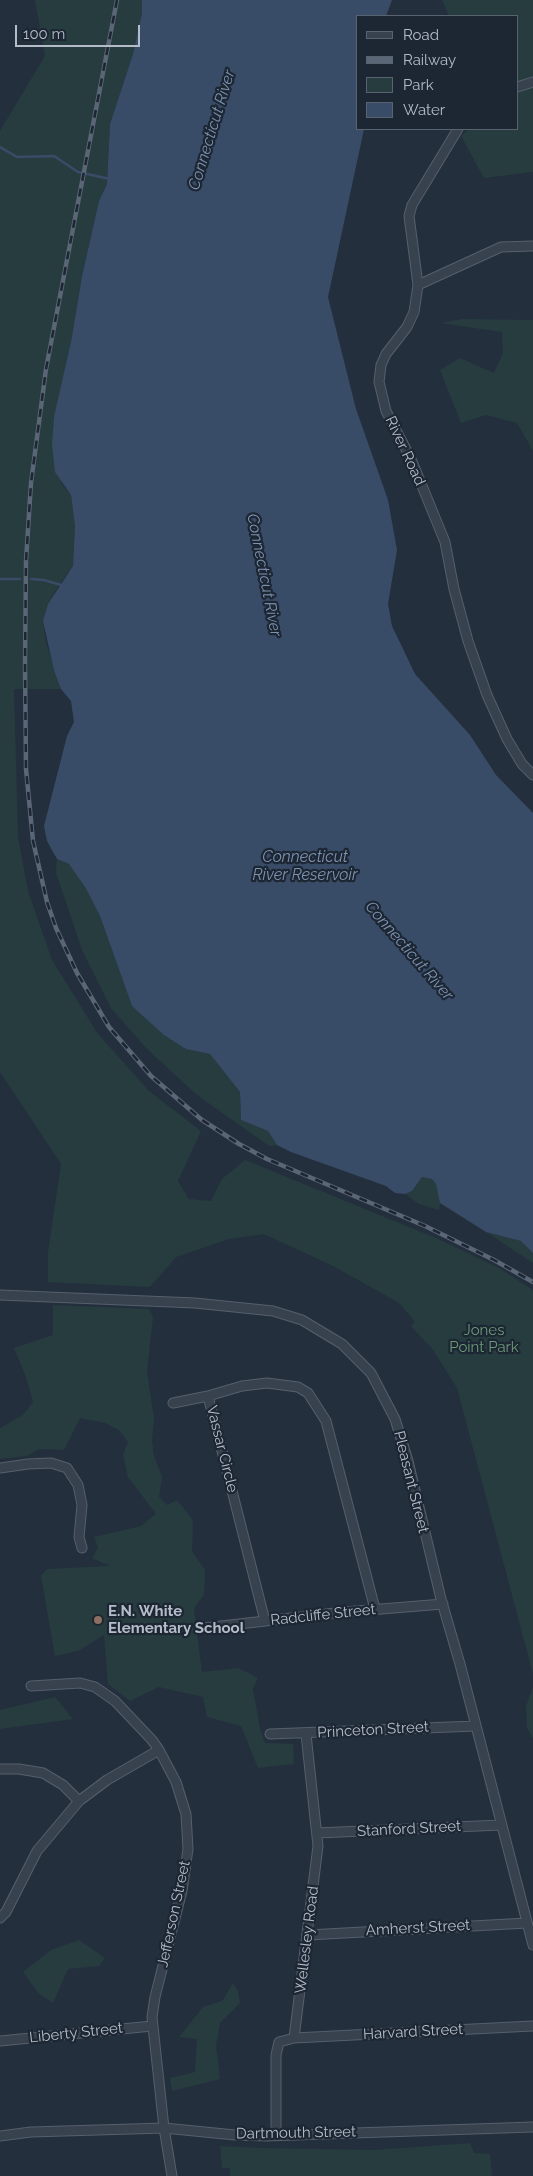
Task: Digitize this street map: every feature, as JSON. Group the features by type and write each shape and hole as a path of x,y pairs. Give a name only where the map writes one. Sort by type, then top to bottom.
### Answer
{"street":[{"path":"518,87 533,82"},
{"name":"River Road","path":"457,130 410,210 409,216 418,285 414,312 407,327 386,354 381,365 379,382 386,411 411,459 445,542 454,589 468,641 488,695 507,739 522,764 533,775"},
{"path":"418,285 501,247 533,246"},
{"name":"Pleasant Street","path":"0,1295 195,1302 273,1311 302,1320 342,1344 371,1373 395,1419 408,1461 443,1604 533,1945"},
{"name":"Vassar Circle","path":"264,1620 208,1396 242,1386 267,1384 298,1387 308,1393 326,1421 376,1609"},
{"path":"173,1403 208,1396"},
{"path":"0,1468 28,1464 51,1464 67,1468 78,1485 82,1505 79,1537 82,1548"},
{"name":"Radcliffe Street","path":"204,1628 264,1620 443,1604"},
{"name":"Jefferson Street","path":"31,1686 80,1683 94,1688 115,1701 159,1750 176,1782 186,1814 188,1849 182,1891 155,1997 152,2026 164,2128 172,2176"},
{"name":"Princeton Street","path":"270,1734 476,1726"},
{"name":"Wellesley Road","path":"294,2038 318,1846 306,1734"},
{"path":"0,1918 6,1912 37,1850 80,1801 107,1780 159,1750"},
{"path":"0,1769 19,1769 43,1773 63,1785 80,1801"},
{"name":"Stanford Street","path":"317,1833 501,1825"},
{"name":"Amherst Street","path":"308,1935 527,1923"},
{"name":"Liberty Street","path":"0,2041 152,2026"},
{"name":"Harvard Street","path":"294,2038 533,2026"},
{"path":"276,2134 276,2055 279,2042 294,2038"},
{"name":"Dartmouth Street","path":"0,2136 30,2132 164,2128 266,2136 276,2134 533,2127"}],"green space":[{"name":"Jones Point Park","path":"35,0 142,0 142,13 133,54 110,124 107,184 99,201 82,276 71,342 61,483 71,495 75,526 73,566 48,604 43,621 46,642 61,689 14,689 18,837 28,891 52,960 98,1034 149,1091 201,1131 178,1181 189,1199 211,1201 222,1179 245,1160 436,1238 499,1268 533,1290 533,1674 457,1388 433,1350 411,1326 415,1322 399,1303 333,1266 264,1234 229,1239 176,1257 150,1287 48,1282 48,1252 61,1164 0,1072 0,131 45,56"},
{"path":"442,0 533,0 533,172 484,178 461,136 468,130 518,130 518,15 449,15"},
{"path":"462,319 533,320 533,451 517,423 486,415 461,423 440,370 460,358 494,373 503,353 502,332 441,323"},
{"path":"57,859 69,864 77,872 100,916 132,1006 186,1049 210,1054 240,1092 241,1120 268,1131 277,1145 269,1146 197,1095 147,1049 111,1008 82,950 56,873"},
{"path":"422,1177 432,1179 436,1184 440,1203 439,1210 419,1204 405,1194 412,1191"},
{"path":"486,1232 521,1241 533,1253 533,1263"},
{"path":"53,1305 149,1309 153,1317 147,1371 154,1419 152,1441 154,1456 162,1477 159,1497 167,1505 177,1500 193,1520 192,1551 205,1570 204,1595 194,1608 202,1672 238,1668 258,1678 253,1689 260,1729 265,1743 293,1744 294,1764 258,1768 241,1726 207,1717 203,1697 159,1687 130,1701 108,1684 104,1635 78,1651 55,1656 41,1576 47,1569 110,1566 92,1558 98,1548 94,1537 141,1526 156,1514 128,1477 123,1455 128,1442 119,1430 105,1423 80,1418 64,1450 39,1449 27,1456 0,1459 0,1428 23,1415 33,1402 26,1377 14,1348 53,1335"},
{"path":"533,1687 533,1739 527,1728 526,1706"},
{"path":"55,1697 73,1719 0,1729 0,1710"},
{"path":"79,1940 105,1958 99,1966 68,1969 53,2003 39,1994 23,1972 51,1950"},
{"path":"233,1983 238,1991 240,2003 220,2023 216,2045 220,2079 172,2091 170,2078 195,2072 197,2039 179,2037 203,2007 222,2001"},
{"path":"470,2143 474,2153 490,2154 492,2176 230,2176 230,2168 222,2168 220,2146 375,2150"}],"water":[{"name":"Connecticut River Reservoir","path":"142,0 392,0 386,15 356,15 356,130 364,130 328,297 356,409 388,500 397,550 388,604 392,626 415,674 470,735 496,775 533,813 533,1253 521,1241 486,1232 440,1203 436,1184 432,1179 422,1177 412,1191 405,1194 395,1193 386,1186 291,1152 277,1145 268,1131 241,1120 240,1092 210,1054 186,1049 164,1035 132,1006 100,916 85,887 69,864 57,859 47,841 44,826 67,736 74,722 71,701 61,689 54,670 43,621 48,604 73,566 75,526 71,495 55,472 52,445 54,417 99,201 107,184 110,124 133,54 142,13"}],"waterway":[{"path":"0,147 17,157 54,156 78,172 110,179"},
{"path":"0,579 20,579"},
{"path":"31,579 44,580 61,585"}],"railway":[{"path":"117,0 46,369 31,483 26,561 26,769 33,841 47,902 56,928 77,973 109,1027 151,1076 202,1120 239,1144 267,1159 425,1226 494,1260 533,1282"}],"place":[{"name":"E.N. White Elementary School","path":"98,1620"}],"water label":[{"name":"Connecticut River","path":"212,130"},
{"name":"Connecticut River","path":"264,575"},
{"name":"Connecticut River","path":"409,951"}]}
